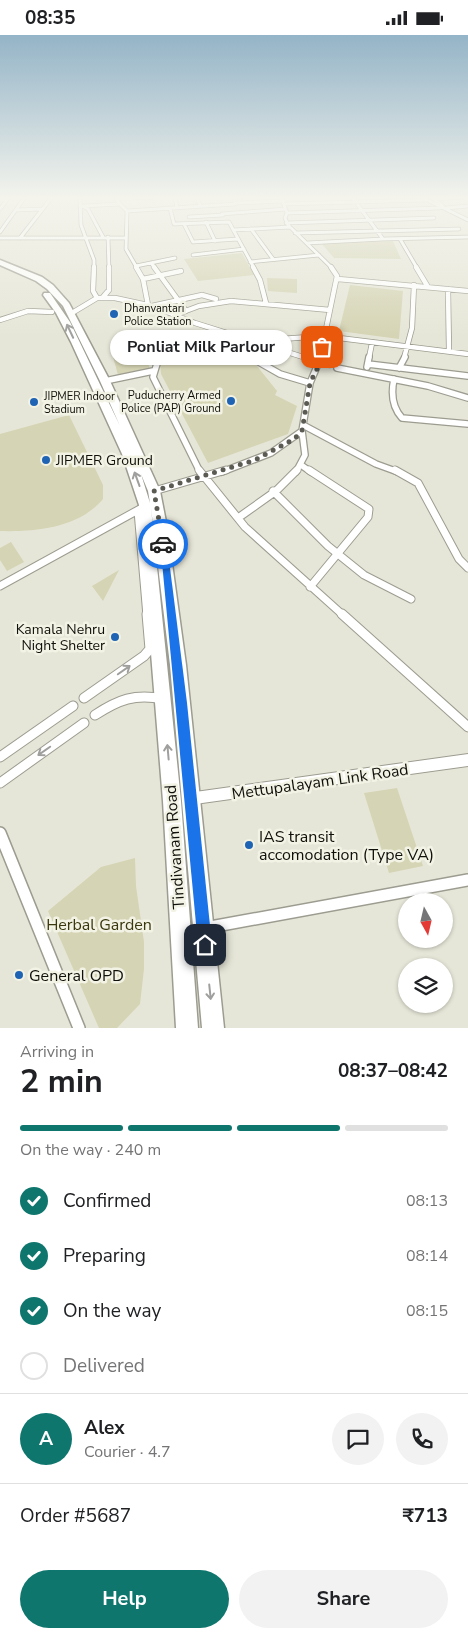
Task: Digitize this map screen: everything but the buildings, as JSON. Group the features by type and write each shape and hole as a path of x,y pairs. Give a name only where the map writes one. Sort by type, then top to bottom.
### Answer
{"highway":[{"name":"Tindivanam Road","path":"0,262 30,274 50,287 72,313 163,547 192,798 213,1028"},
{"path":"0,268 30,281 41,289 57,306 100,382"},
{"name":"Tindivanam Road","path":"146,502 172,801 186,1028"}],"street":[{"path":"87,243 94,260 93,291 98,298"},
{"path":"103,297 109,289 106,243"},
{"path":"126,243 126,249 142,279 150,306"},
{"path":"241,243 260,280 266,303"},
{"path":"262,243 273,259"},
{"path":"238,518 292,478 305,457 303,428 310,383 320,357 323,336 338,279 336,273 307,243"},
{"path":"403,243 428,287"},
{"path":"193,255 244,249"},
{"path":"250,262 318,255"},
{"path":"136,266 175,258"},
{"path":"151,263 186,311"},
{"path":"142,279 181,271"},
{"path":"338,279 468,291"},
{"path":"400,368 405,360 408,347 414,285"},
{"path":"448,289 449,351"},
{"path":"150,306 202,295 216,299"},
{"path":"72,313 103,297 150,306 303,357"},
{"path":"175,315 216,302 266,303 330,310"},
{"path":"0,320 28,311 52,312"},
{"path":"230,334 240,333 261,338 281,339 323,336 468,354"},
{"path":"310,383 280,374 219,339 202,338 177,341 166,347 155,359 153,371 153,377 202,476 238,518 310,587 468,727"},
{"path":"366,373 372,343"},
{"path":"368,364 468,376"},
{"path":"337,368 442,389 468,398"},
{"path":"100,382 153,371"},
{"path":"394,379 391,391 392,398 402,418 468,424"},
{"path":"0,586 146,502 202,476 255,460 277,450 303,428"},
{"path":"303,428 376,464 405,474 418,483 459,559 468,569"},
{"path":"301,465 369,509 368,517 310,587"},
{"path":"273,491 338,554 364,575 410,599"},
{"path":"84,698 144,656 150,649 146,502"},
{"path":"95,715 126,696 150,696 163,699"},
{"path":"0,757 73,706"},
{"path":"0,783 84,723"},
{"name":"Mettupalayam Link Road","path":"172,801 468,760"},
{"path":"0,833 79,1028"},
{"path":"203,928 468,880"}],"green space":[{"path":"394,243 401,259 334,258 322,244"},
{"path":"242,253 254,275 198,281 184,259"},
{"path":"267,278 297,279 297,293 268,291"},
{"path":"350,285 403,291 399,339 339,331"},
{"name":"Puducherry Armed Police (PAP) Ground","path":"203,341 222,345 237,353 247,362 253,361 277,391 275,395 297,406 288,434 208,463 161,374 160,363 172,347"},
{"path":"143,348 150,369 118,375 112,353"},
{"name":"JIPMER Ground","path":"69,415 103,485 103,499 93,509 69,522 27,531 0,531 0,434"},
{"path":"11,542 24,562 7,571 0,560 0,548"},
{"path":"119,570 103,601 92,586"},
{"path":"397,788 423,866 389,873 364,793"},
{"name":"Herbal Garden","path":"135,858 136,886 144,942 144,969 140,1004 117,1028 99,1028 48,911 101,867"}],"tunnel":[{"path":"306,358 303,357 337,368"}],"way so far":[{"path":"163,544 154,491 255,460 277,450 294,439 302,431 304,425 310,383 319,365 322,347"}],"place":[{"name":"Dhanvantari Police Station","path":"114,314"},
{"name":"Ponliat Milk Parlour","path":"322,347"},
{"name":"Puducherry Armed Police (PAP) Ground","path":"231,401"},
{"name":"JIPMER Indoor Stadium","path":"34,402"},
{"name":"JIPMER Ground","path":"46,460"},
{"name":"Kamala Nehru Night Shelter","path":"115,637"},
{"name":"IAS transit accomodation (Type VA)","path":"249,845"},
{"name":"General OPD","path":"19,975"}],"route":[{"path":"163,544 192,798 205,945"}]}
